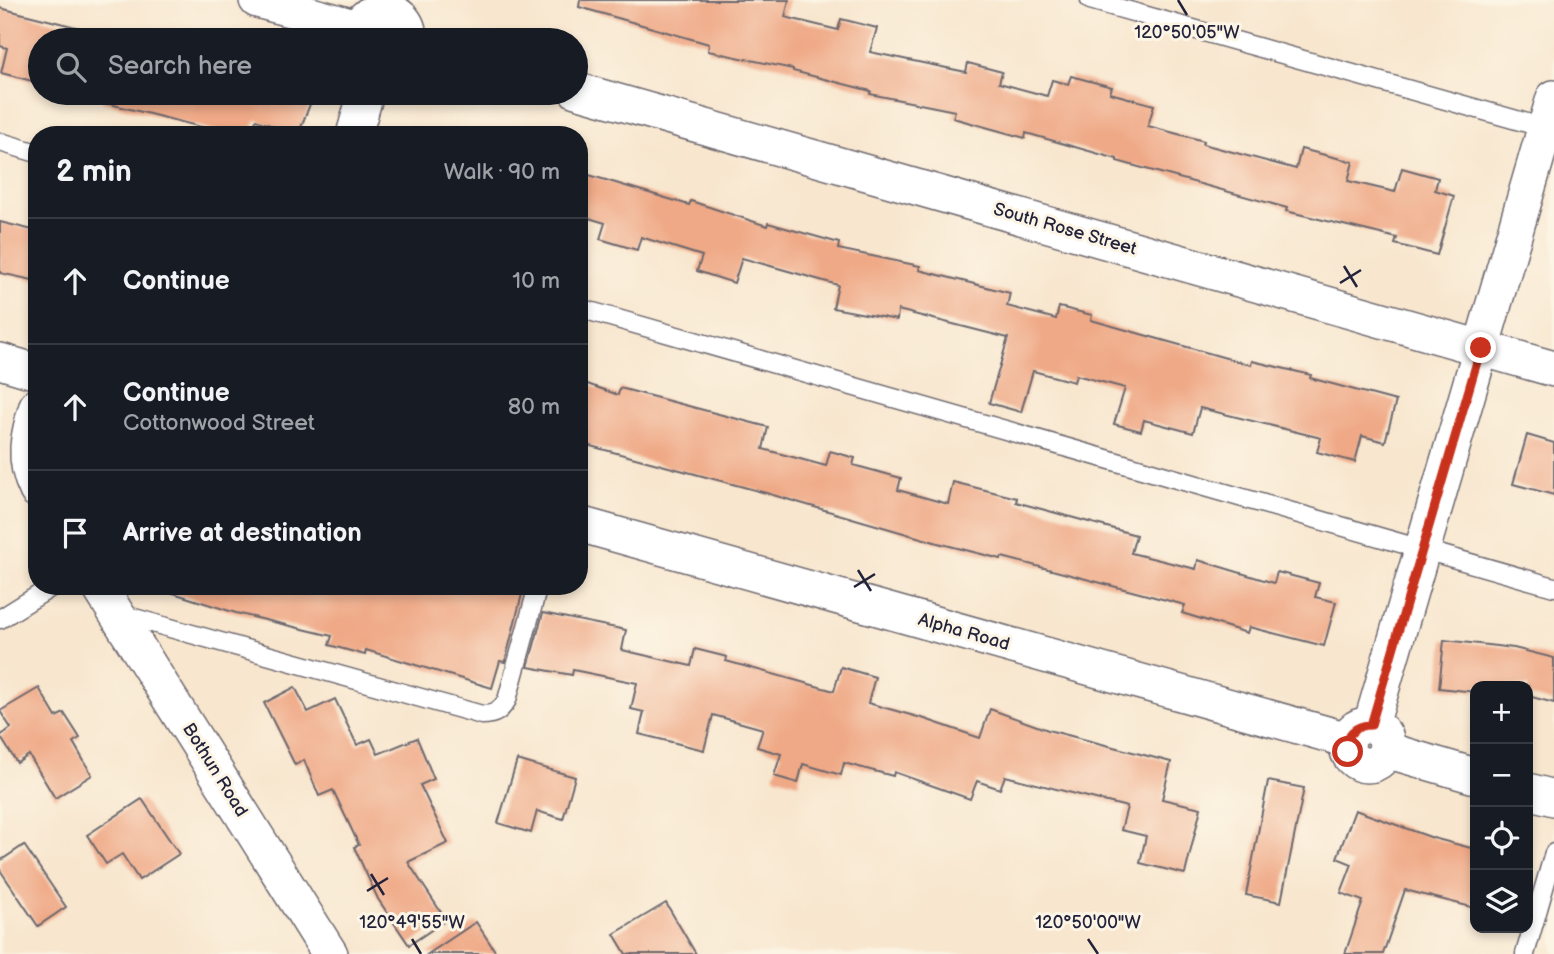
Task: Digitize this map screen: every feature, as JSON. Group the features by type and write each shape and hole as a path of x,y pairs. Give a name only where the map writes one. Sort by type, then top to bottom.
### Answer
{"street":[{"path":"257,0 340,28"},
{"path":"360,28 362,21 374,12 391,6 407,28"},
{"name":"South Rose Street","path":"588,93 1554,369"},
{"path":"357,126 363,105"},
{"path":"1369,738 1481,348 1551,119"},
{"path":"0,361 28,369"},
{"path":"28,443 28,464"},
{"name":"Alpha Road","path":"588,526 1369,738 1470,774"},
{"name":"Bothun Road","path":"107,600 330,954"},
{"path":"1533,792 1554,798"}],"lane":[{"path":"1090,0 1551,119"},
{"path":"0,142 28,150"},
{"path":"588,311 1554,587"},
{"path":"0,619 39,595"},
{"path":"107,600 469,712 489,715 497,713 507,700 536,595"},
{"path":"1525,954 1554,853"}],"building":[{"path":"580,0 789,0 785,17 838,30 841,19 877,28 870,52 966,72 968,63 1002,72 999,83 1047,96 1052,80 1068,84 1071,76 1112,87 1110,93 1154,105 1148,126 1204,141 1203,144 1296,169 1301,149 1353,162 1348,181 1395,192 1402,168 1438,178 1435,190 1454,196 1437,255 1395,244 1397,238 1286,211 1287,208 1026,133 1025,138 953,118 955,111 870,94 871,91 793,69 708,51 709,44 579,7"},
{"path":"0,8 80,28 28,28 28,80 1,73 7,48 0,46"},
{"path":"114,105 310,105 302,126 273,126 256,120 254,126 197,126"},
{"path":"588,175 689,205 691,201 767,226 768,223 839,243 838,249 920,266 919,270 1010,293 1007,306 1056,319 1059,307 1092,315 1091,320 1251,365 1252,361 1311,375 1310,378 1396,401 1385,442 1362,436 1355,462 1317,452 1321,438 1200,408 1193,433 1144,420 1141,431 1114,424 1125,388 1076,375 1074,382 1033,371 1021,412 989,403 1008,338 898,310 897,320 833,308 838,285 742,258 734,283 697,271 702,256 641,237 637,250 600,239 605,223 588,218"},
{"path":"0,222 28,229 28,279 0,273"},
{"path":"588,384 618,395 620,388 768,427 763,449 826,466 830,451 855,458 853,465 901,478 898,490 948,504 953,482 1017,498 1016,502 1136,535 1131,553 1196,569 1198,560 1274,583 1277,572 1319,583 1315,597 1336,602 1324,646 1249,627 1247,633 1182,613 1185,605 938,543 588,445"},
{"path":"1527,435 1554,443 1554,495 1513,484"},
{"path":"179,595 522,595 505,662 500,661 492,688 366,650 365,655 329,645 332,636 236,613"},
{"path":"543,613 626,630 622,650 691,666 695,649 727,657 726,661 834,691 841,667 875,677 868,703 980,738 990,709 1048,730 1171,762 1162,799 1201,808 1185,874 1140,863 1146,836 1121,830 1127,807 1005,776 1000,789 977,781 970,799 894,772 893,776 844,763 841,775 803,764 798,783 774,776 781,754 757,747 763,729 713,715 704,750 639,734 644,712 631,709 637,683 573,670 572,675 528,667"},
{"path":"1444,640 1514,648 1554,658 1554,703 1533,697 1533,681 1470,681 1470,691 1439,688"},
{"path":"295,687 308,712 335,699 357,745 371,739 378,754 417,738 434,779 420,785 448,843 408,862 446,920 409,945 378,899 354,847 359,845 333,790 319,796 304,760 295,765 264,703"},
{"path":"39,688 56,717 64,713 80,738 73,742 92,775 55,798 29,755 17,763 0,736 11,728 0,711"},
{"path":"517,760 575,777 563,819 537,811 531,833 498,823"},
{"path":"1268,781 1304,788 1281,902 1246,895"},
{"path":"142,799 179,854 139,880 122,854 106,864 87,835"},
{"path":"1355,810 1433,838 1470,848 1470,907 1405,890 1383,954 1345,954 1363,901 1341,893 1352,864 1337,858"},
{"path":"24,845 66,907 38,926 0,870 0,861"},
{"path":"666,903 696,954 626,954 614,934"},
{"path":"476,922 497,954 428,954"}],"route":[{"path":"1348,752 1348,740 1354,729 1371,725 1481,348"}]}
